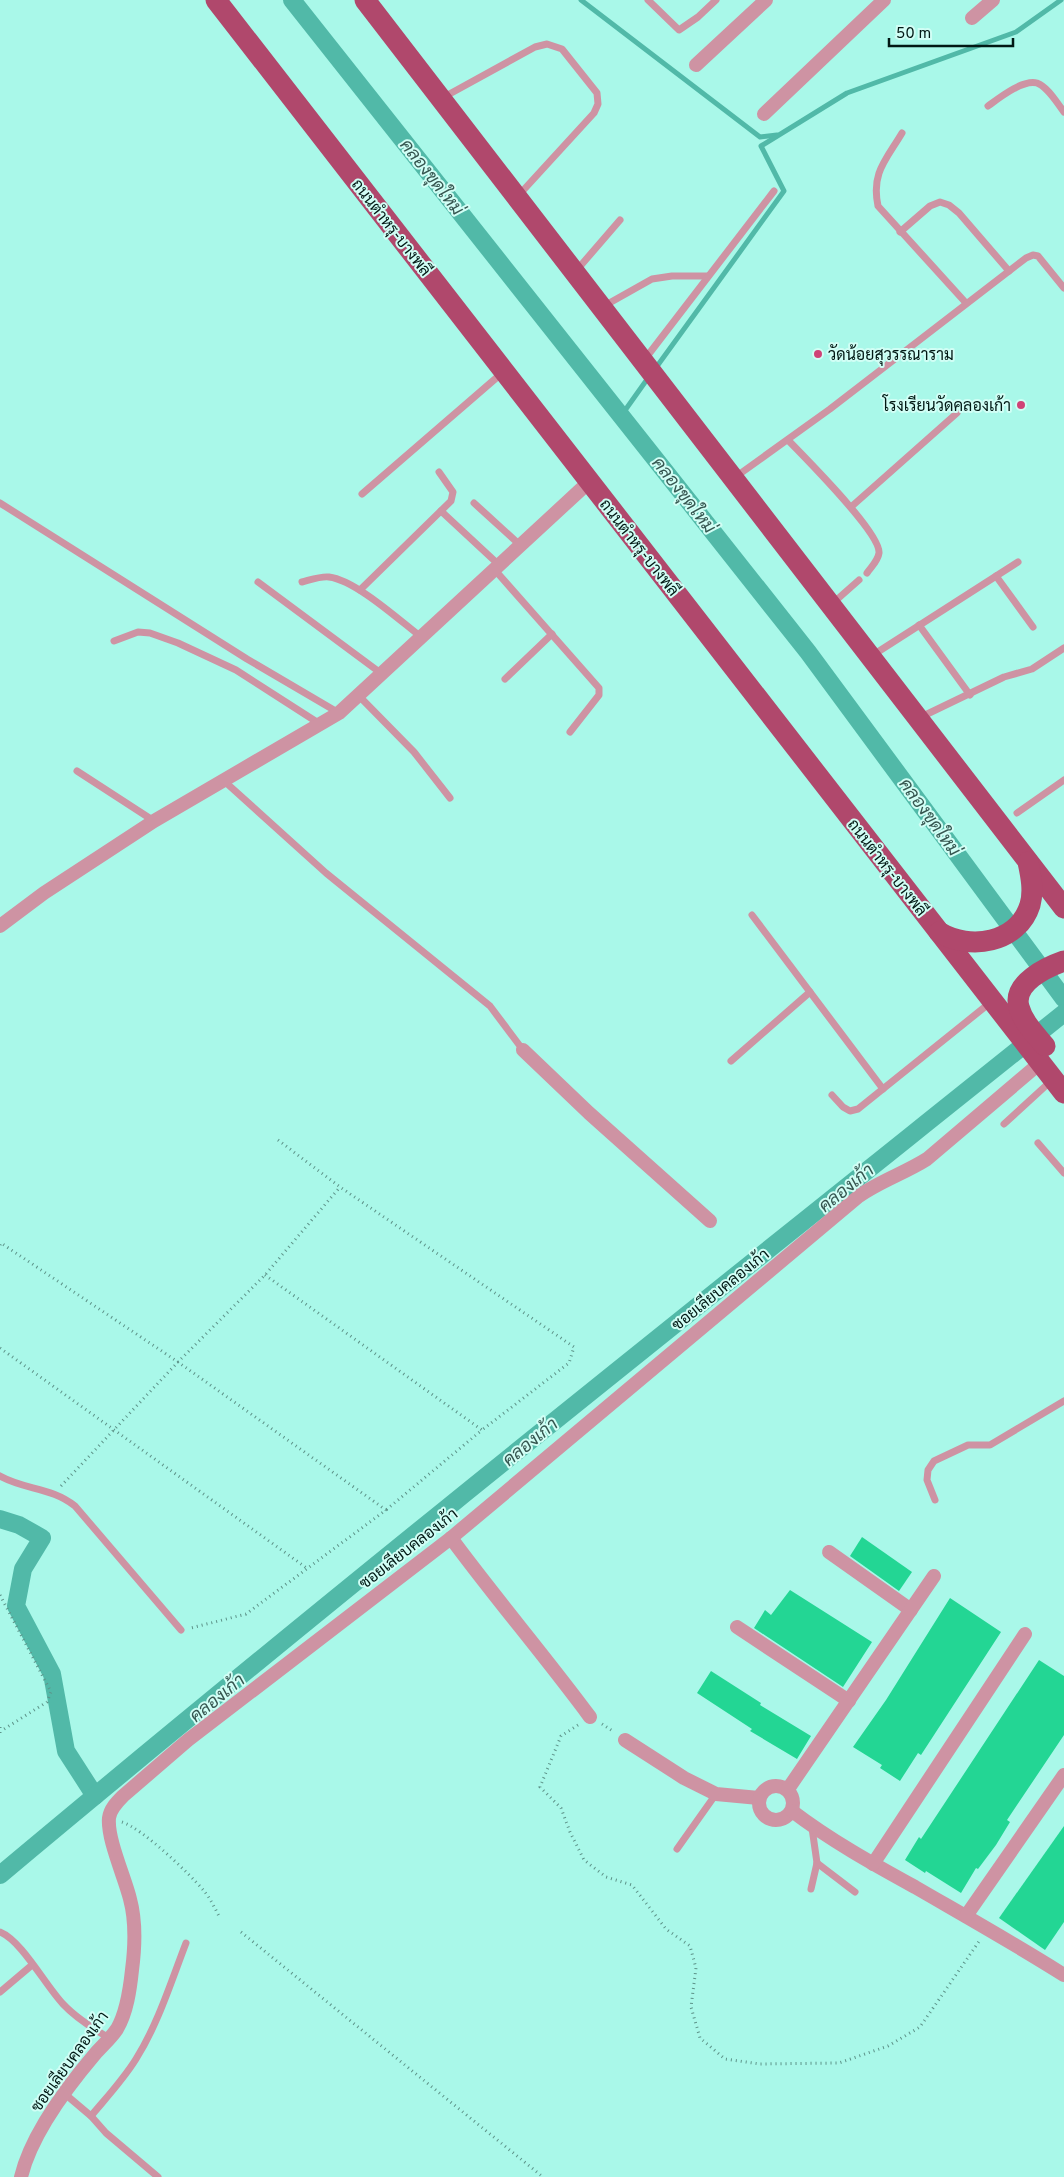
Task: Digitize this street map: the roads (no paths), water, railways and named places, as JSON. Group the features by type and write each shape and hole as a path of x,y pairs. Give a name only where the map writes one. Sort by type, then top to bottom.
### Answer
{"main road":[{"name":"ถนนตำหรุ-บางพลี","path":"216,0 992,1002 1019,1025 1060,1081"},
{"path":"365,0 1064,908"},
{"path":"937,930 954,940 975,943 1002,936 1015,928 1026,914 1031,898 1031,877 1027,860"},
{"path":"1019,1025 1018,996 1022,988 1040,972 1064,960"}],"street":[{"path":"696,65 766,0"},
{"path":"764,114 884,0"},
{"path":"972,18 992,0"},
{"path":"0,926 44,893 154,821 339,713 420,636 590,481"},
{"path":"523,1050 589,1113 710,1221"},
{"name":"ซอยเลียบคลองเก้า","path":"21,2177 24,2165 42,2129 65,2094 116,2029 124,2015 132,1970 134,1935 131,1900 112,1838 109,1818 114,1805 161,1762 451,1538 859,1196 927,1159 1040,1055"},
{"path":"451,1538 493,1595 548,1659 590,1717"},
{"path":"829,1552 911,1610"},
{"path":"788,1789 934,1576"},
{"path":"737,1627 849,1701"},
{"path":"873,1864 1025,1634"},
{"path":"626,1740 684,1778 716,1794 759,1798"},
{"path":"966,1916 1064,1775"},
{"path":"780,1785 788,1789 792,1795 794,1803 792,1811 780,1820 773,1820 766,1817 759,1805 759,1798 763,1790 771,1786 780,1785"},
{"path":"792,1811 812,1826 873,1864 1062,1971"}],"lane":[{"path":"648,0 680,30 698,17 716,0"},
{"path":"441,99 535,47 547,44 562,49 597,93 598,104 594,113 517,197"},
{"path":"988,106 1006,93 1026,83 1037,83 1046,89 1064,112"},
{"path":"902,133 877,174 875,190 878,206 966,303"},
{"path":"643,361 774,191"},
{"path":"900,232 930,206 940,202 949,205 959,213 1009,271"},
{"path":"575,272 620,220"},
{"path":"734,479 1026,258 1038,256 1064,288"},
{"path":"602,308 652,280 672,276 708,276"},
{"path":"362,494 504,371"},
{"path":"851,507 958,413"},
{"path":"788,440 851,507 877,543 879,552 876,561 867,573"},
{"path":"360,590 451,501 454,496 453,492 439,472"},
{"path":"0,503 247,659 339,713"},
{"path":"474,503 520,545"},
{"path":"441,511 496,567 599,688 599,695 570,732"},
{"path":"871,656 1018,562"},
{"path":"302,582 326,576 338,579 360,590 420,636"},
{"path":"996,576 1033,627"},
{"path":"831,605 859,580"},
{"path":"258,582 382,674"},
{"path":"919,625 970,695"},
{"path":"114,641 138,632 150,633 178,642 236,670 320,725"},
{"path":"505,679 552,634"},
{"path":"918,718 970,695 1004,676 1032,669 1064,648"},
{"path":"359,696 414,752 450,798"},
{"path":"77,771 154,821"},
{"path":"223,780 326,874 490,1006 523,1050"},
{"path":"1017,813 1064,780"},
{"path":"752,915 884,1089"},
{"path":"731,1061 810,992"},
{"path":"832,1095 843,1108 850,1111 858,1109 992,1002"},
{"path":"1004,1124 1060,1081"},
{"path":"1038,1143 1064,1173"},
{"path":"935,1500 927,1480 928,1470 934,1461 968,1445 990,1445 1064,1401"},
{"path":"0,1476 54,1493 75,1506 181,1630"},
{"path":"677,1849 716,1794"},
{"path":"810,1889 817,1863 812,1826"},
{"path":"817,1863 855,1892"},
{"path":"0,1932 12,1939 73,2014 109,2038"},
{"path":"91,2116 137,2058 151,2030 186,1943"},
{"path":"0,1992 32,1965"},
{"path":"65,2094 91,2116 106,2133 158,2177"}],"waterway":[{"name":"คลองขุดใหม่","path":"292,0 808,652 1064,999"},
{"path":"581,0 760,137 777,135"},
{"path":"655,369 784,191 761,146 847,93 1016,32 1061,0"},
{"path":"621,416 648,378"},
{"name":"คลองเก้า","path":"0,1875 397,1549 1064,1013"},
{"path":"0,1519 19,1525 42,1538 23,1569 16,1606 52,1674 66,1751 95,1796"}],"place":[{"name":"วัดน้อยสุวรรณาราม","path":"818,354"},
{"name":"โรงเรียนวัดคลองเก้า","path":"1021,405"}]}
